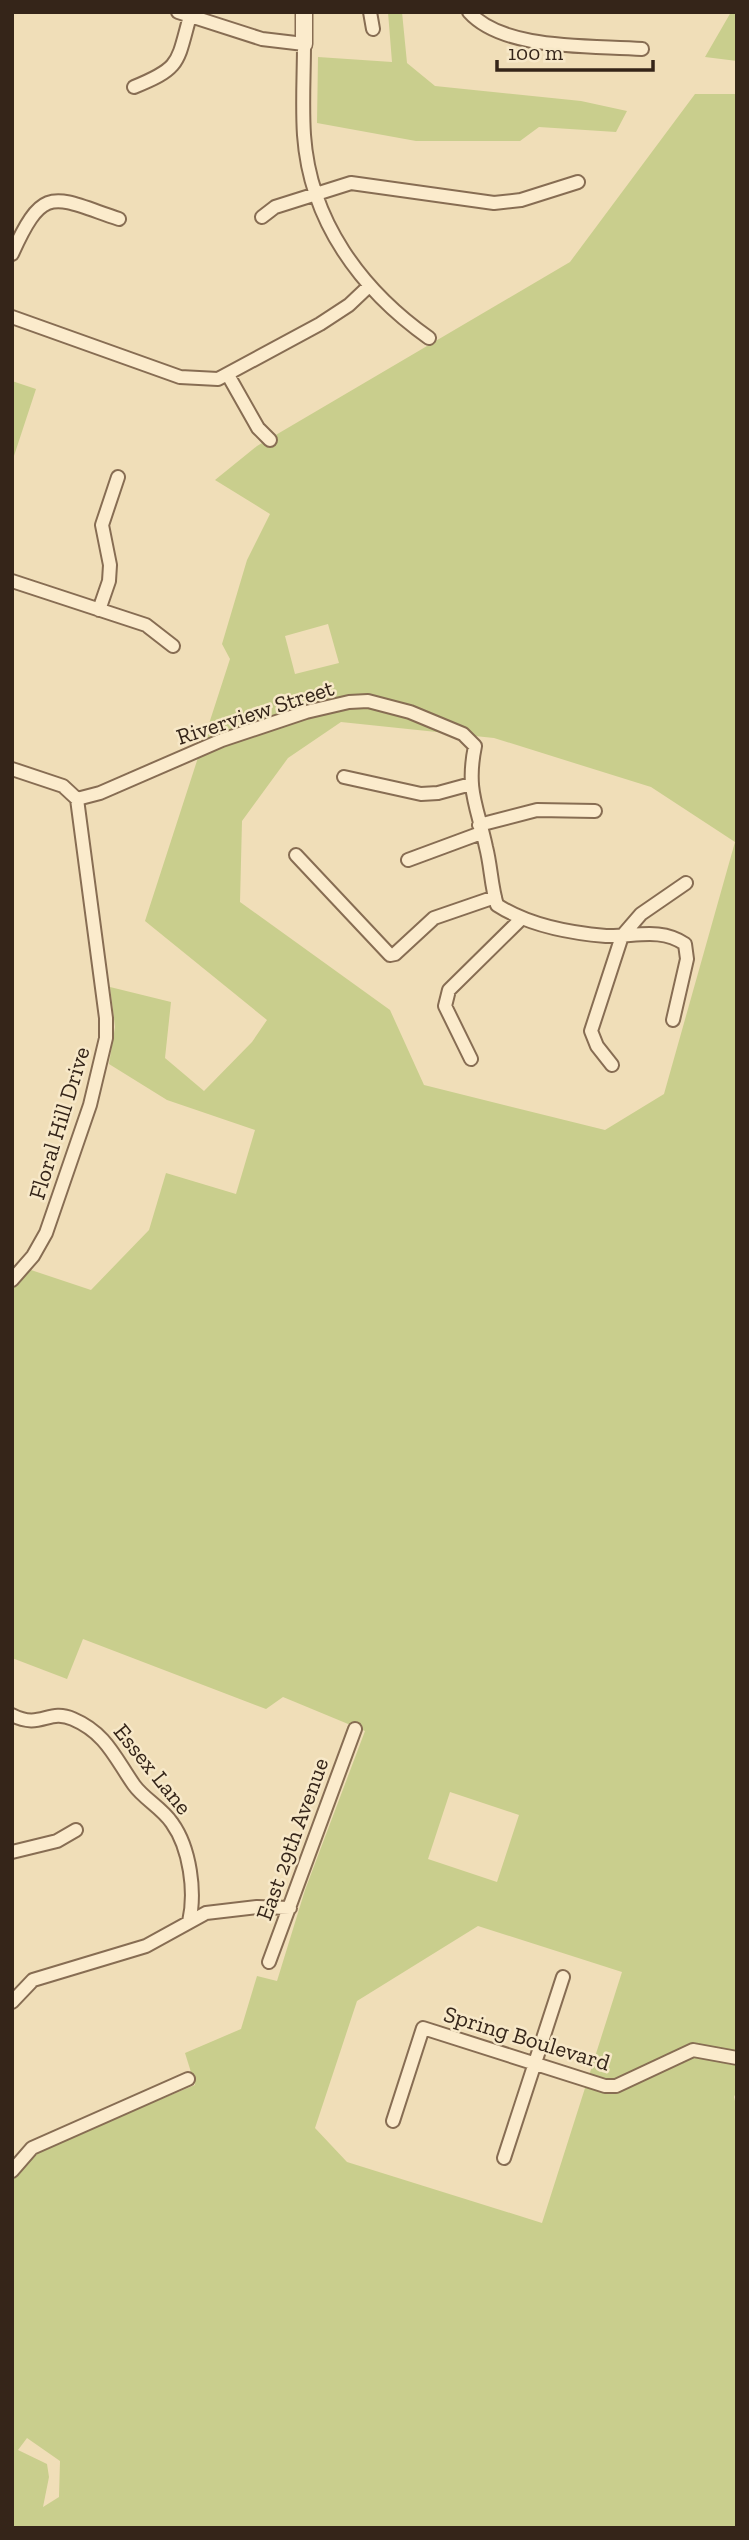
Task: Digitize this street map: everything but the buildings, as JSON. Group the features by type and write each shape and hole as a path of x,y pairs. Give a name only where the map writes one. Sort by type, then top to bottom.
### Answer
{"street":[{"path":"304,12 304,135 310,172 330,229 351,265 369,287 398,315 429,338"},
{"path":"370,12 373,29"},
{"path":"472,13 491,30 518,39 642,49"},
{"path":"134,87 171,71 177,60 184,14 262,39 304,44"},
{"path":"262,217 275,207 351,183 495,203 521,200 578,182"},
{"path":"12,254 28,219 37,207 52,200 65,201 119,219"},
{"path":"12,317 180,377 206,380 228,375 320,324 349,305 369,287"},
{"path":"228,375 258,428 270,440"},
{"path":"99,610 109,581 110,565 102,525 118,477"},
{"path":"12,580 146,625 173,646"},
{"name":"Riverview Street","path":"77,799 100,793 222,740 306,712 349,702 368,701 410,712 463,734 475,746 470,770 471,784"},
{"path":"12,769 63,786 77,799"},
{"path":"344,777 421,794 438,793 471,784 497,905 520,920 581,933 622,936 659,933 685,944 687,959 673,1020"},
{"name":"Floral Hill Drive","path":"12,1280 33,1256 46,1233 104,1057 106,1018 77,799"},
{"path":"408,860 480,829 537,810 596,811"},
{"path":"296,855 390,955 395,954 434,918 495,897"},
{"path":"612,1065 597,1046 591,1031 622,936 640,914 686,883"},
{"path":"471,1059 445,1006 449,990 520,920"},
{"name":"Essex Lane","path":"12,1715 32,1722 53,1715 72,1718 107,1742 136,1788 163,1812 179,1837 191,1884 189,1922"},
{"name":"East 29th Avenue","path":"269,1962 355,1729"},
{"path":"12,1852 57,1841 76,1830"},
{"path":"12,2002 33,1980 146,1945 206,1913 228,1909 290,1908"},
{"path":"504,2158 564,1978"},
{"name":"Spring Boulevard","path":"393,2121 423,2028 606,2087 616,2086 693,2050 737,2058"},
{"path":"12,2171 32,2148 188,2079"}],"green space":[{"path":"388,12 402,12 407,63 435,86 581,101 627,111 616,132 539,127 520,141 416,141 317,123 318,57 392,62"},
{"path":"731,12 737,12 737,61 705,57"},
{"path":"695,94 737,94 737,2090 734,2097 737,2109 737,2528 12,2528 12,2176 34,2153 46,2147 195,2085 185,2053 241,2029 257,1976 277,1981 305,1890 365,1731 283,1697 266,1709 83,1639 67,1679 12,1658 12,1289 31,1270 91,1290 149,1230 166,1173 236,1194 255,1130 167,1100 109,1064 115,1027 110,987 171,1002 165,1058 204,1091 252,1042 267,1020 145,921 230,659 222,644 247,560 270,514 215,480 257,446 570,262","holes":["328,624 339,663 295,674 285,636","341,722 494,738 651,787 735,842 664,1094 605,1130 424,1085 390,1010 240,902 242,821 288,758","450,1792 519,1815 497,1882 428,1859","478,1926 622,1972 542,2223 347,2162 315,2128 357,2001","27,2438 60,2461 59,2497 43,2507 49,2477 47,2464 18,2450"]},
{"path":"12,381 36,389 12,462"}]}
